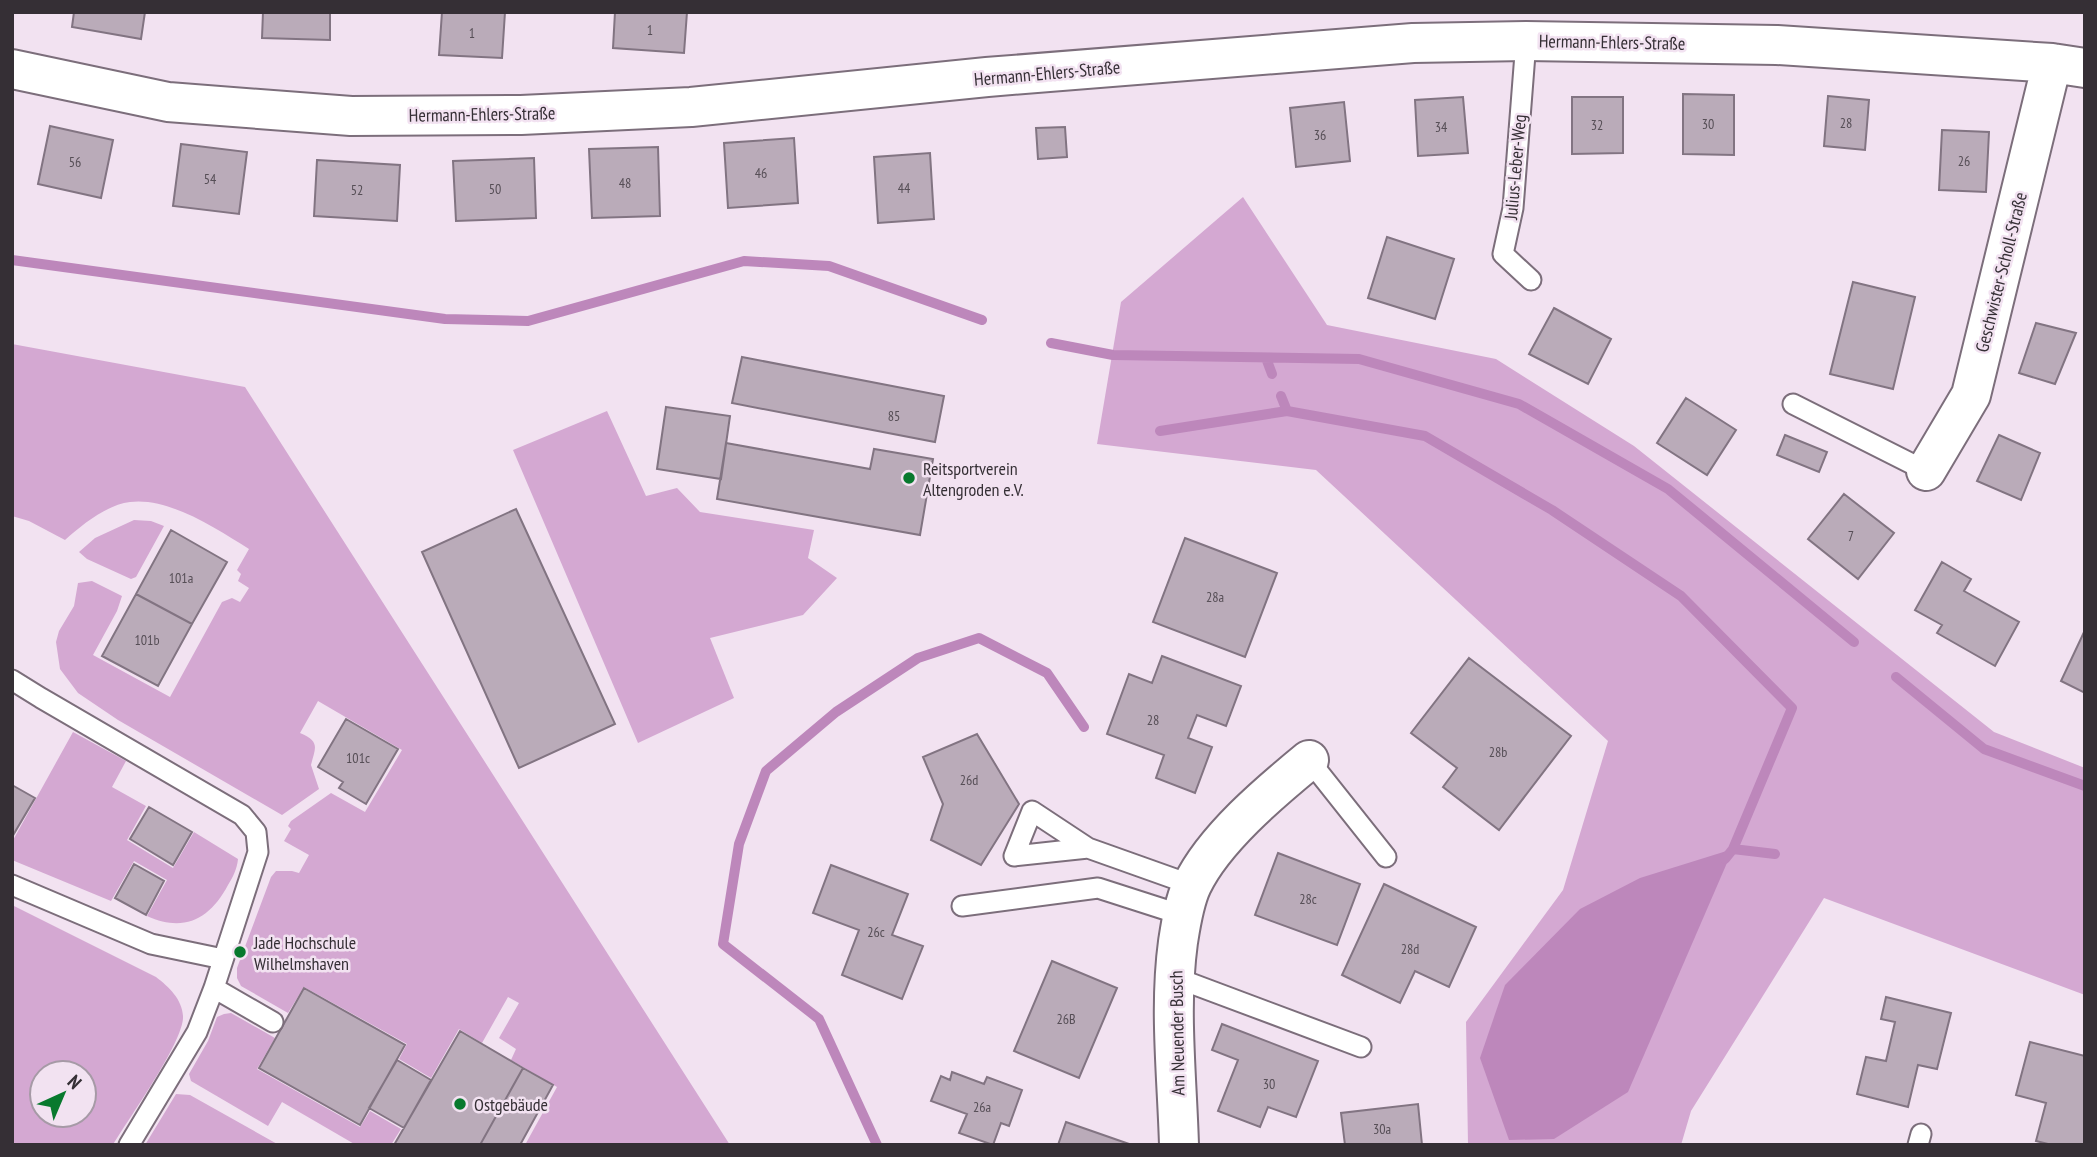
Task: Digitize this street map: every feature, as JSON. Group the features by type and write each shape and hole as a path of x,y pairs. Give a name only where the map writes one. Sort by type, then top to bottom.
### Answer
{"street":[{"name":"Hermann-Ehlers-Straße","path":"12,69 168,102 351,116 521,115 691,107 987,77 1413,43 1526,41 1777,45 2068,65"},
{"name":"Geschwister-Scholl-Straße","path":"1926,471 1971,395 2068,65"},
{"name":"Am Neuender Busch","path":"1179,1145 1174,977 1187,900 1213,853 1271,791 1309,760"}],"lane":[{"name":"Julius-Leber-Weg","path":"1526,41 1513,208 1503,254 1531,280"},
{"path":"1793,404 1926,471"},
{"path":"12,680 243,814 256,832 258,852 197,1032 129,1145"},
{"path":"1309,760 1386,857"},
{"path":"1088,848 1187,900"},
{"path":"12,885 151,944 223,959"},
{"path":"962,906 1098,888 1187,900"},
{"path":"1174,977 1361,1047"},
{"path":"214,988 273,1021"}],"shaded area":[{"path":"1243,197 1327,325 1496,359 1634,446 1994,732 2085,768 2085,995 1824,898 1691,1111 1681,1145 1468,1145 1466,1022 1563,890 1608,741 1316,470 1097,444 1121,302"},
{"path":"12,344 245,387 730,1145 525,1145 557,1087 511,1060 516,1049 499,1038 519,1003 508,997 482,1043 459,1029 431,1078 399,1059 407,1044 304,987 288,1013 241,986 237,978 237,968 271,877 276,871 299,873 309,855 284,841 291,829 288,826 291,821 331,793 365,812 402,750 318,701 300,733 314,743 311,765 319,789 282,815 118,720 78,693 60,669 56,642 59,631 74,606 78,583 92,581 122,596 117,611 93,655 170,697 222,602 232,598 240,602 249,588 238,581 241,574 237,570 249,549 192,516 161,504 130,502 112,507 65,540 29,521 12,516"},
{"path":"607,411 646,496 677,488 700,512 814,530 808,558 837,578 803,615 710,638 734,698 638,743 513,450"},
{"path":"134,520 151,521 164,526 136,577 131,579 87,559 79,552 95,538"},
{"path":"73,732 126,761 112,787 146,806 127,840 173,868 194,832 238,859 233,876 221,897 204,914 184,923 160,921 147,916 167,880 134,861 111,901 12,860 12,842"},
{"path":"1733,849 1628,1092 1554,1139 1509,1140 1480,1058 1505,985 1580,909 1640,878"},
{"path":"12,905 156,977 170,989 182,1010 181,1027 175,1043 113,1145 12,1145"},
{"path":"231,1013 275,1038 257,1069 360,1127 370,1111 401,1129 391,1145 356,1145 282,1102 268,1126 191,1081 189,1074 208,1041 217,1017"},
{"path":"176,1094 190,1095 279,1145 145,1145"}],"building":[{"path":"74,12 145,12 141,39 72,27"},
{"path":"263,12 330,12 330,40 262,38"},
{"path":"442,12 505,12 502,58 439,55"},
{"path":"615,12 687,12 684,53 613,48"},
{"path":"1683,94 1734,95 1734,155 1683,154"},
{"path":"1828,96 1869,100 1865,150 1824,146"},
{"path":"1463,97 1468,153 1418,156 1415,100"},
{"path":"1572,97 1623,97 1623,153 1572,154"},
{"path":"1344,102 1350,161 1296,167 1290,108"},
{"path":"50,126 113,140 101,198 38,184"},
{"path":"1065,127 1067,157 1038,159 1036,128"},
{"path":"1942,130 1989,132 1986,192 1939,190"},
{"path":"794,138 798,203 728,208 724,143"},
{"path":"181,144 247,152 239,214 173,206"},
{"path":"658,147 660,216 592,218 589,149"},
{"path":"930,153 934,219 878,223 874,157"},
{"path":"534,158 536,218 456,221 453,161"},
{"path":"317,160 400,165 397,221 314,216"},
{"path":"1387,237 1454,259 1435,319 1368,298"},
{"path":"1853,282 1915,297 1893,389 1830,374"},
{"path":"1554,308 1611,339 1588,384 1529,354"},
{"path":"2036,323 2076,333 2055,384 2019,373"},
{"path":"742,357 944,396 935,442 732,403"},
{"path":"1686,398 1736,430 1707,475 1657,443"},
{"path":"666,407 730,416 721,479 657,469"},
{"path":"1785,435 1827,452 1819,472 1777,455"},
{"path":"1999,435 2040,453 2021,500 1977,481"},
{"path":"726,443 870,469 874,449 933,459 920,535 717,499"},
{"path":"1844,494 1894,533 1858,579 1808,539"},
{"path":"516,509 615,724 519,768 422,552"},
{"path":"171,530 227,562 192,624 136,594"},
{"path":"1185,538 1277,573 1245,657 1153,622"},
{"path":"1942,562 1971,579 1964,591 2019,622 1995,666 1937,633 1942,625 1915,610"},
{"path":"136,594 192,624 158,686 102,656"},
{"path":"2085,630 2085,693 2061,681"},
{"path":"1162,656 1241,686 1226,726 1197,715 1188,738 1212,747 1195,793 1156,778 1164,755 1107,734 1129,674 1152,683"},
{"path":"1469,658 1571,736 1499,830 1443,787 1457,768 1411,733"},
{"path":"346,719 398,749 366,804 339,788 343,782 318,767"},
{"path":"977,734 1019,804 981,865 931,840 943,804 923,757"},
{"path":"12,785 35,798 12,837"},
{"path":"149,807 192,832 173,865 130,839"},
{"path":"1278,853 1360,884 1337,945 1255,915"},
{"path":"134,864 164,881 146,915 115,898"},
{"path":"831,865 908,894 892,935 923,946 902,999 842,975 859,930 813,913"},
{"path":"1384,884 1476,927 1449,987 1415,971 1400,1003 1342,975"},
{"path":"1052,961 1117,988 1079,1078 1014,1051"},
{"path":"304,988 405,1045 360,1125 259,1068"},
{"path":"1886,997 1951,1013 1937,1069 1918,1065 1908,1107 1857,1094 1866,1057 1886,1061 1895,1022 1881,1019"},
{"path":"1222,1024 1318,1061 1296,1117 1268,1107 1260,1127 1218,1111 1238,1060 1212,1050"},
{"name":"Ostgebäude","path":"460,1031 523,1068 480,1145 394,1145"},
{"path":"2030,1042 2085,1056 2085,1145 2052,1145 2036,1141 2046,1103 2016,1095"},
{"path":"397,1060 431,1080 404,1128 369,1108"},
{"path":"523,1068 553,1085 520,1145 480,1145"},
{"path":"952,1072 984,1084 987,1077 1022,1090 1009,1126 1001,1123 993,1145 959,1133 967,1114 931,1101 941,1076 950,1080"},
{"path":"1418,1104 1422,1145 1345,1145 1341,1113"},
{"path":"1066,1122 1132,1145 1058,1145"}],"waterway":[{"path":"12,260 445,319 528,321 744,261 829,266 982,320"},
{"path":"1051,343 1113,355 1359,359 1519,404 1668,489 1854,642"},
{"path":"1266,358 1272,374"},
{"path":"1281,396 1287,411 1425,436 1552,510 1681,596 1792,708 1733,849 1725,859"},
{"path":"1160,431 1287,411"},
{"path":"877,1145 819,1019 723,944 739,844 766,771 836,712 918,658 979,638 1047,673 1084,727"},
{"path":"1896,677 1984,749 2085,786"},
{"path":"1733,849 1775,854"}],"place":[{"name":"Reitsportverein Altengroden e.V.","path":"909,478"},
{"name":"Jade Hochschule Wilhelmshaven","path":"240,952"},
{"name":"Ostgebäude","path":"460,1104"}]}
